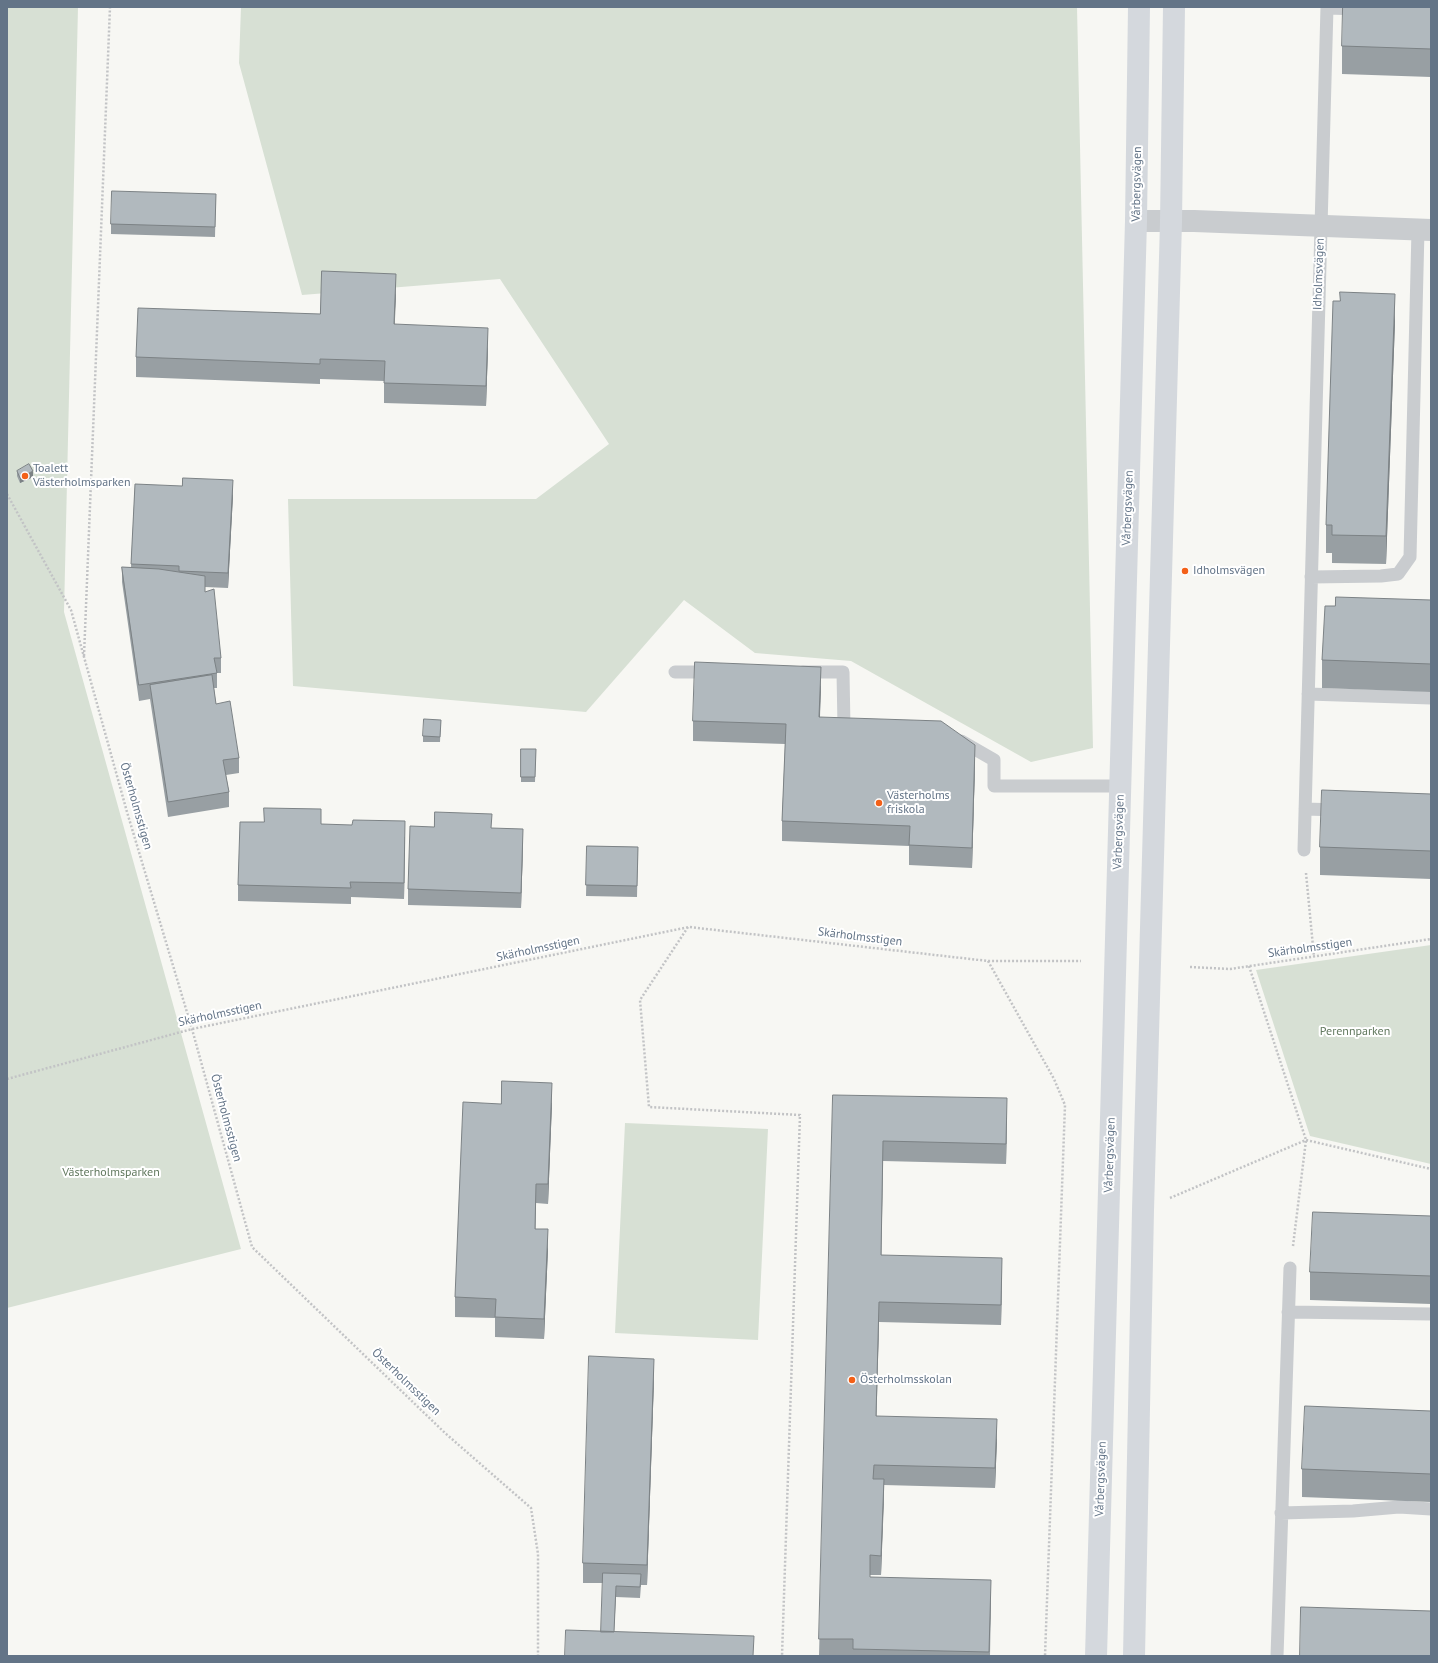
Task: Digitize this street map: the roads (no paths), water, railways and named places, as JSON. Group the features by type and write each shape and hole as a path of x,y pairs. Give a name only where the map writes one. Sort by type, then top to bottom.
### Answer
{"street":[{"name":"Vårbergsvägen","path":"1096,1656 1136,221 1140,7"},
{"path":"1134,1656 1143,1210 1171,222 1174,7"},
{"name":"Idholmsvägen","path":"1136,221 1194,221 1424,230"}],"lane":[{"path":"1327,8 1371,9"},
{"name":"Idholmsvägen","path":"1304,850 1327,8"},
{"path":"1311,577 1381,576 1398,574 1410,557 1424,230"},
{"path":"675,672 721,672"},
{"path":"790,672 844,672 844,727 866,727"},
{"path":"1308,694 1431,698"},
{"path":"948,734 994,760 994,786 1120,786"},
{"path":"1305,808 1352,810"},
{"path":"1277,1656 1290,1268"},
{"path":"1288,1312 1431,1314"},
{"path":"1281,1513 1353,1511 1399,1507 1431,1509"}],"place":[{"name":"Toalett Västerholmsparken","path":"25,476"},
{"name":"Idholmsvägen","path":"1185,571"},
{"name":"Västerholms friskola","path":"879,803"},
{"name":"Österholmsskolan","path":"852,1380"}],"park label":[{"name":"Perennparken","path":"1355,1032"},
{"name":"Västerholmsparken","path":"111,1173"}]}
